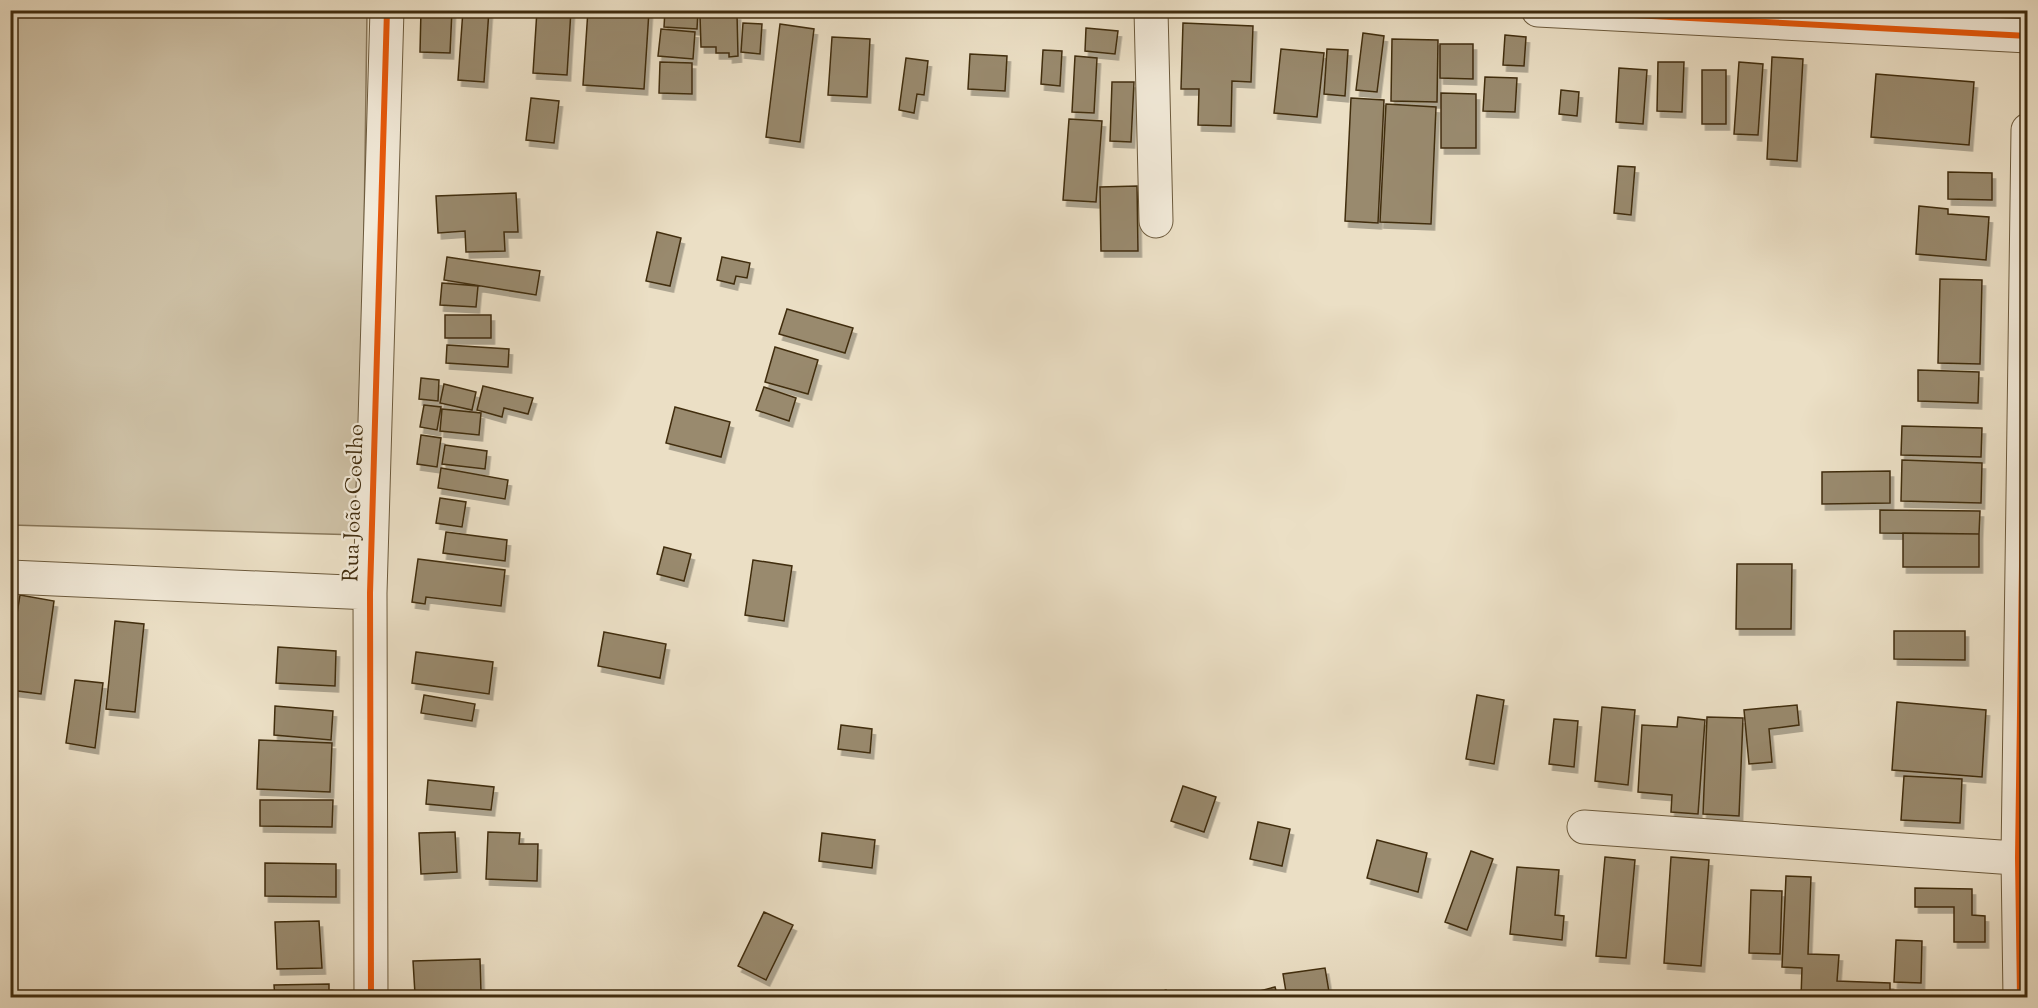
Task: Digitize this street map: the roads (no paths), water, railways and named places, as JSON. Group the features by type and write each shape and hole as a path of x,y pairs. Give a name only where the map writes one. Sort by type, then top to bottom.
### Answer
{"street":[{"name":"Rua João Coelho","path":"371,998 370,592 387,10"},
{"path":"1151,10 1156,221"},
{"path":"1538,10 2028,36"},
{"path":"2020,998 2028,130"},
{"path":"10,577 370,592"},
{"path":"1584,827 2023,859"}]}
